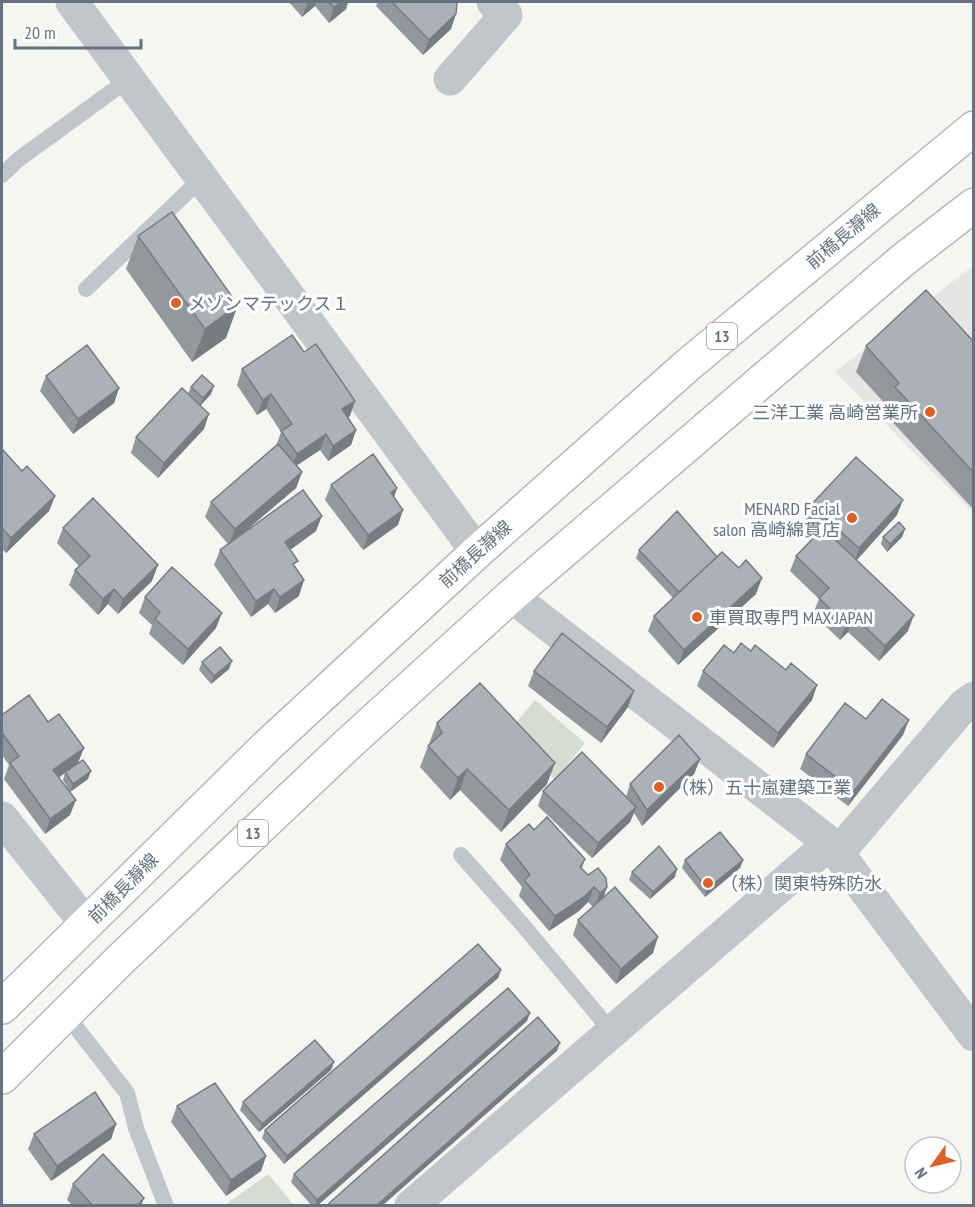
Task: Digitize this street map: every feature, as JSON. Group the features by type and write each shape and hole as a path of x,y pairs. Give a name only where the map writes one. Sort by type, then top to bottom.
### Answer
{"main road":[{"name":"前橋長瀞線","path":"2,1007 267,746 477,552 689,364 974,128"},
{"name":"13","path":"2,1077 65,1013 340,752 511,596 903,260 974,205"}],"street":[{"path":"72,2 477,552"},
{"path":"450,79 506,6"},
{"path":"511,596 834,848 974,1035"},
{"path":"411,1206 612,1032 834,848 964,705 974,698"},
{"path":"2,818 87,924"}],"lane":[{"path":"2,175 19,159 129,79"},
{"path":"86,289 202,178"},
{"path":"461,855 612,1032"},
{"path":"65,1013 128,1093 136,1128 166,1206"}],"shaded area":[{"name":"三洋工業 高崎営業所","path":"973,266 973,513 835,372"},
{"path":"535,700 585,743 555,780 510,730"},
{"path":"268,1174 294,1205 225,1205"}],"building":[{"path":"329,2 342,2 334,7"},
{"path":"392,2 457,2 456,14 429,40"},
{"path":"172,212 238,305 205,329 138,236"},
{"name":"三洋工業 高崎営業所","path":"926,290 974,342 974,473 895,387 899,383 866,346"},
{"path":"292,335 304,352 316,344 355,401 342,409 356,430 333,446 326,434 297,454 281,431 292,424 271,394 263,400 242,369"},
{"path":"87,345 119,388 78,419 46,376"},
{"path":"202,375 214,386 203,398 191,387"},
{"path":"182,388 209,414 164,463 136,437"},
{"path":"278,444 302,472 235,529 211,502"},
{"path":"2,449 22,471 27,466 55,496 11,538 2,528"},
{"path":"373,454 397,488 391,493 403,510 368,535 331,485"},
{"name":"MENARD Facial salon 高崎綿貫店","path":"856,457 903,500 859,548 811,505"},
{"path":"303,490 322,516 285,542 298,561 293,564 304,580 280,597 274,589 256,601 220,550"},
{"path":"93,498 158,565 123,599 114,589 103,599 75,570 90,556 63,528"},
{"path":"677,511 717,557 679,592 639,550"},
{"path":"899,522 905,529 890,544 883,537"},
{"path":"823,528 914,615 885,646 854,616 846,625 819,598 829,588 796,556"},
{"name":"車買取専門 MAX JAPAN","path":"722,552 739,568 746,560 762,578 684,650 654,616"},
{"path":"172,567 222,613 188,649 155,619 160,612 145,597"},
{"path":"562,633 634,691 607,727 534,671"},
{"path":"741,643 751,651 755,645 786,670 791,663 817,685 778,733 703,671 724,645 734,653"},
{"path":"220,647 232,661 214,676 202,662"},
{"path":"480,683 555,763 509,810 467,769 458,778 428,746 442,733 437,723"},
{"path":"29,695 48,722 59,714 84,748 53,770 76,800 50,819 10,763 19,756 2,733 2,715"},
{"path":"882,699 909,720 854,791 806,754 845,703 866,719"},
{"name":"（株）五十嵐建築工業","path":"679,735 700,759 647,810 630,784"},
{"path":"582,752 636,807 598,843 543,791"},
{"path":"83,760 91,771 73,784 65,772"},
{"path":"547,817 585,859 580,867 588,875 598,868 606,878 607,887 600,893 594,887 585,896 555,916 524,880 530,875 506,844 529,824 534,830"},
{"name":"（株）関東特殊防水","path":"720,832 743,860 707,889 685,860"},
{"path":"659,846 677,869 653,892 632,872"},
{"path":"615,887 658,937 621,969 578,920"},
{"path":"478,944 501,970 287,1156 265,1130"},
{"path":"508,988 530,1013 317,1200 294,1174"},
{"path":"538,1017 560,1043 376,1206 326,1206"},
{"path":"315,1040 334,1062 262,1124 243,1102"},
{"path":"215,1083 266,1156 231,1180 177,1106"},
{"path":"95,1092 116,1124 57,1166 34,1134"},
{"path":"103,1154 144,1198 137,1206 93,1206 73,1184"}],"place":[{"name":"メゾンマテックス１","path":"176,303"},
{"name":"三洋工業 高崎営業所","path":"930,412"},
{"name":"MENARD Facial salon 高崎綿貫店","path":"852,518"},
{"name":"車買取専門 MAX JAPAN","path":"697,617"},
{"name":"（株）五十嵐建築工業","path":"659,787"},
{"name":"（株）関東特殊防水","path":"708,883"}]}
